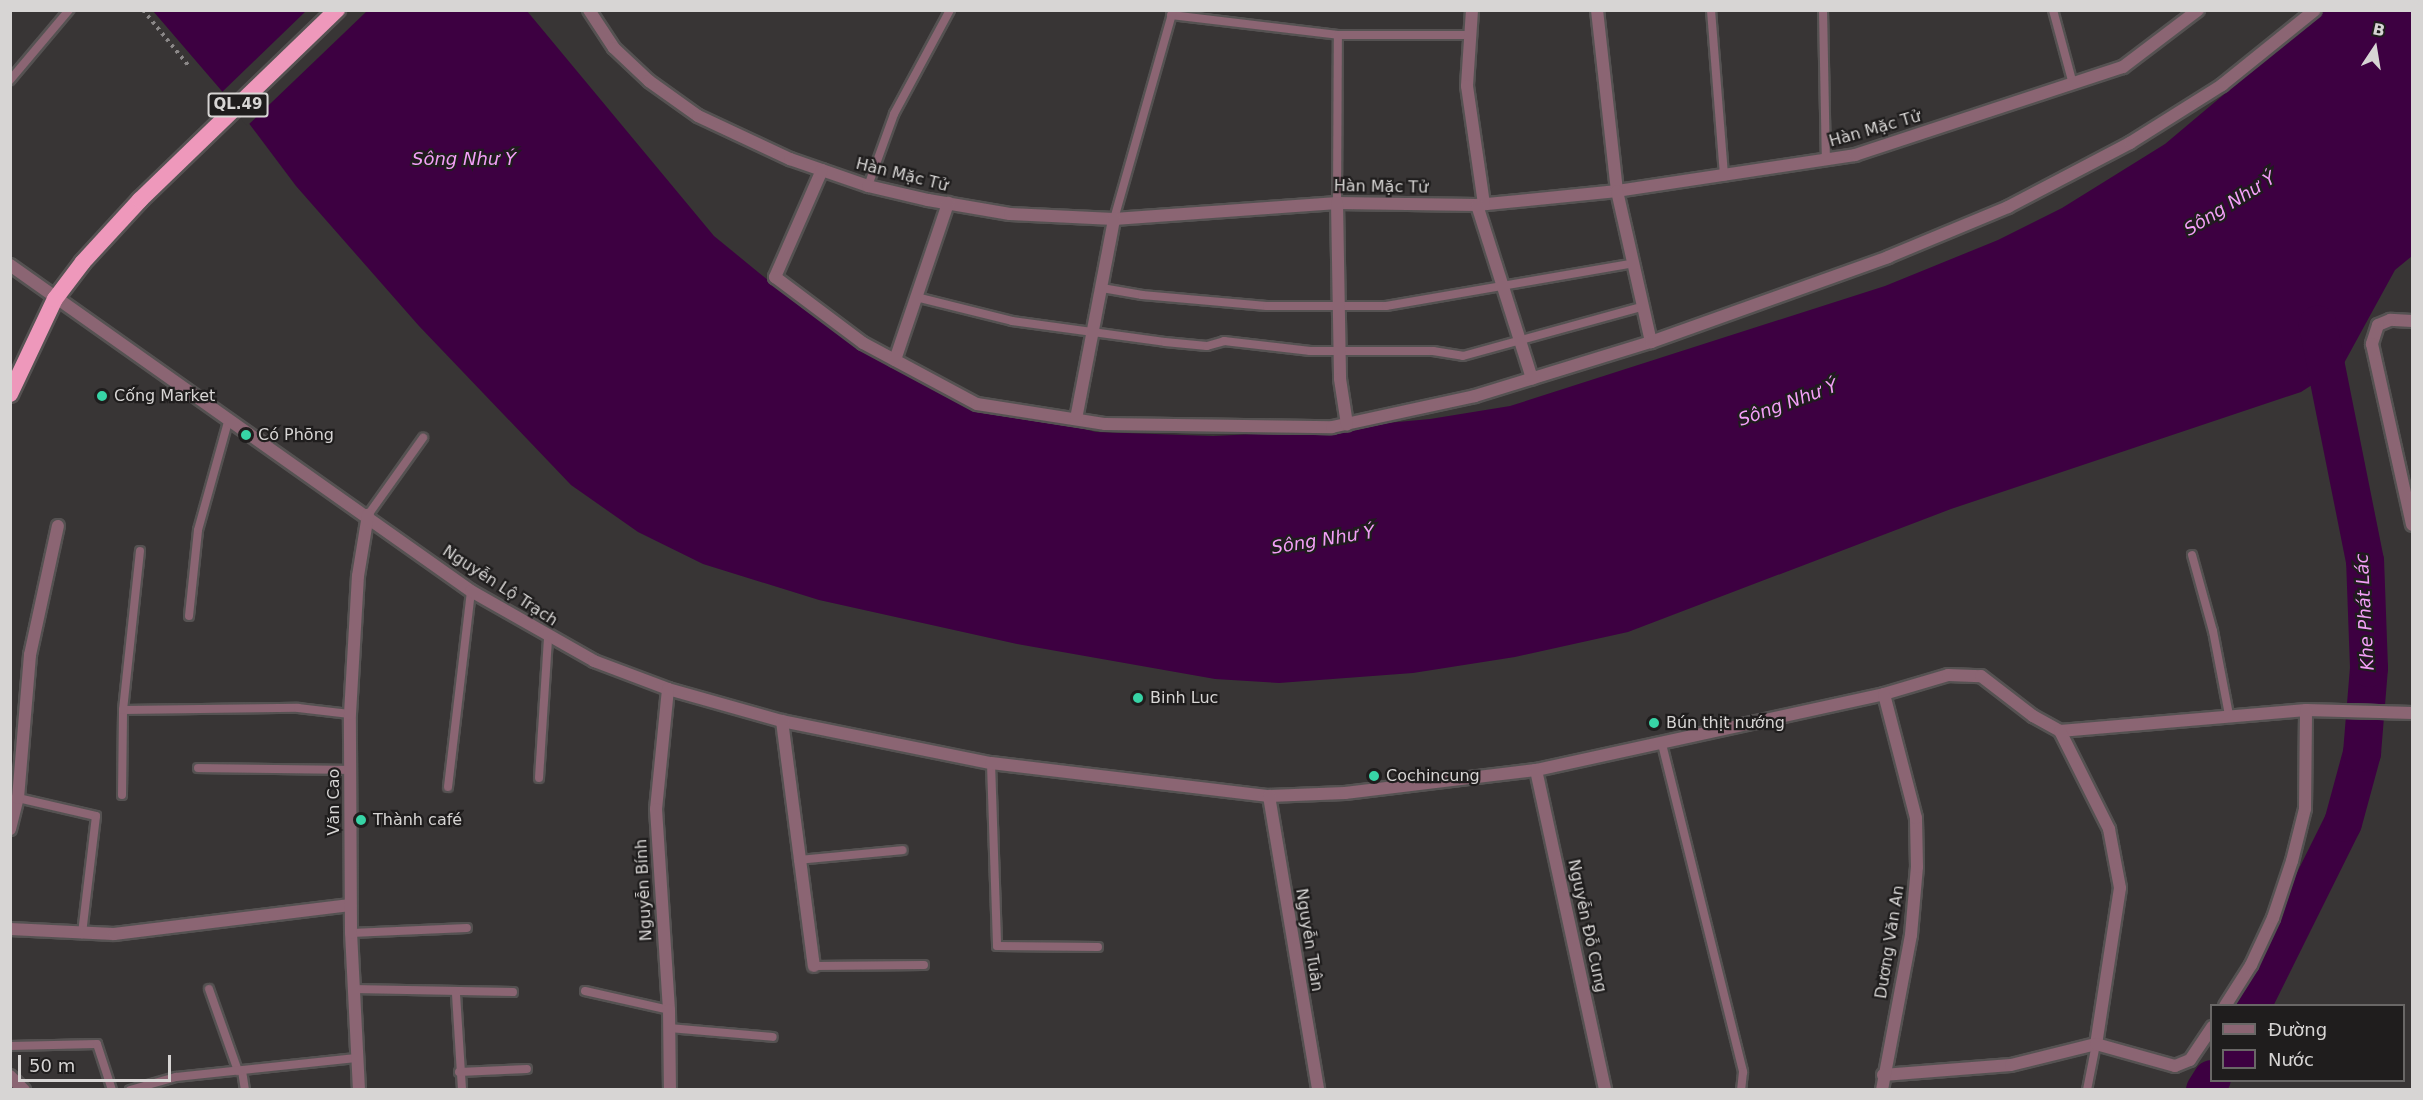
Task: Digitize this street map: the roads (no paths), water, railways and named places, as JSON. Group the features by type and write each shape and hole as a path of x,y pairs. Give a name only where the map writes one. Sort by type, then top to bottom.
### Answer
{"highway":[{"name":"QL.49","path":"10,394 55,299 140,200 337,10"}],"street":[{"name":"Hàn Mặc Tử","path":"589,10 614,48 649,81 698,116 750,142 868,186 948,203 1010,214 1114,219 1227,208 1337,203 1480,205 1617,191 1855,155 2123,68 2198,10"},
{"path":"1472,10 1468,34 1467,86 1480,205 1532,378"},
{"path":"1597,10 1617,191 1651,342"},
{"path":"822,170 775,277 863,343 977,404 1105,424 1205,426 1347,424 1475,396 1651,342 1888,257 2008,207 2130,143 2222,85 2315,10"},
{"path":"895,360 948,203"},
{"path":"1337,203 1340,352 1347,424"},
{"path":"1076,419 1114,219"},
{"name":"Nguyễn Lộ Trạch","path":"10,265 55,299 368,515 471,591 548,637 594,661 668,689 782,720 991,763 1145,784 1269,796 1345,792 1536,770 1884,694 1948,675 1982,676 2033,716 2060,731"},
{"path":"2412,321 2390,320 2378,326 2372,344 2412,525"},
{"name":"Văn Cao","path":"359,1089 350,905 350,714 358,576 368,515"},
{"path":"10,830 18,798 30,655 58,526"},
{"name":"Nguyễn Bính","path":"668,689 656,808 669,1010 670,1089"},
{"name":"Dương Văn An","path":"1882,1089 1911,935 1917,867 1916,818 1884,694"},
{"path":"2226,1004 2251,965 2273,918 2292,861 2306,800 2306,710"},
{"path":"2096,1044 2121,888 2109,830 2060,731 2306,710 2406,713"},
{"path":"782,720 798,860 814,966"},
{"name":"Nguyễn Đỗ Cung","path":"1536,770 1605,1089"},
{"name":"Nguyễn Tuân","path":"1269,796 1318,1089"},
{"path":"10,929 82,934 158,931 350,905"},
{"path":"1883,1076 2011,1065 2096,1044 2175,1066 2190,1060 2210,1029"},
{"path":"10,1076 24,1089"}],"lane":[{"path":"10,80 69,10"},
{"path":"868,186 894,114 950,10"},
{"path":"1711,10 1724,176"},
{"path":"1823,10 1826,160"},
{"path":"2053,10 2073,84"},
{"path":"1114,219 1172,13 1338,35 1468,34"},
{"path":"1337,203 1338,35"},
{"path":"1102,288 1142,296 1267,306 1339,308 1386,306 1634,263"},
{"path":"916,297 1012,321 1207,346 1224,341 1340,352 1433,351 1462,356 1644,306"},
{"path":"189,616 198,530 229,418"},
{"path":"368,515 423,438"},
{"path":"122,795 123,710 140,551"},
{"path":"2192,555 2213,631 2229,715"},
{"path":"448,787 471,591"},
{"path":"539,778 548,637"},
{"path":"123,710 298,708 350,714"},
{"path":"1662,744 1743,1072 1741,1089"},
{"path":"991,763 998,946 1098,947"},
{"path":"198,768 351,770"},
{"path":"18,798 96,816 82,934"},
{"path":"798,860 903,850"},
{"path":"351,933 467,928"},
{"path":"814,966 924,965"},
{"path":"353,988 456,994 513,992"},
{"path":"209,989 245,1089"},
{"path":"585,991 669,1010"},
{"path":"456,994 459,1072 462,1089"},
{"path":"669,1028 773,1037"},
{"path":"10,1046 97,1044 112,1089"},
{"path":"2087,1089 2096,1044"},
{"path":"130,1089 176,1077 356,1058"},
{"path":"459,1072 527,1069"}],"water":[{"name":"Sông Như Ý","path":"153,11 527,11 714,236 802,308 913,374 1005,409 1096,432 1213,436 1278,433 1430,419 1510,406 1885,286 1998,240 2062,208 2165,144 2323,11 2412,11 2412,256 2395,270 2343,365 2301,392 1951,509 1628,632 1515,657 1413,673 1279,683 1215,679 1017,644 819,600 703,564 638,532 571,485 419,326 296,186 245,118"}],"waterway":[{"name":"Khe Phát Lác","path":"2253,1004 2343,823 2362,753 2369,668 2365,561 2318,325"},
{"name":"Khe Phát Lác","path":"2205,1090 2210,1082"}],"place":[{"name":"Cống Market","path":"102,396"},
{"name":"Có Phōng","path":"246,435"},
{"name":"Binh Luc","path":"1138,698"},
{"name":"Bún thịt nướng","path":"1654,723"},
{"name":"Cochincung","path":"1374,776"},
{"name":"Thành café","path":"361,820"}]}
